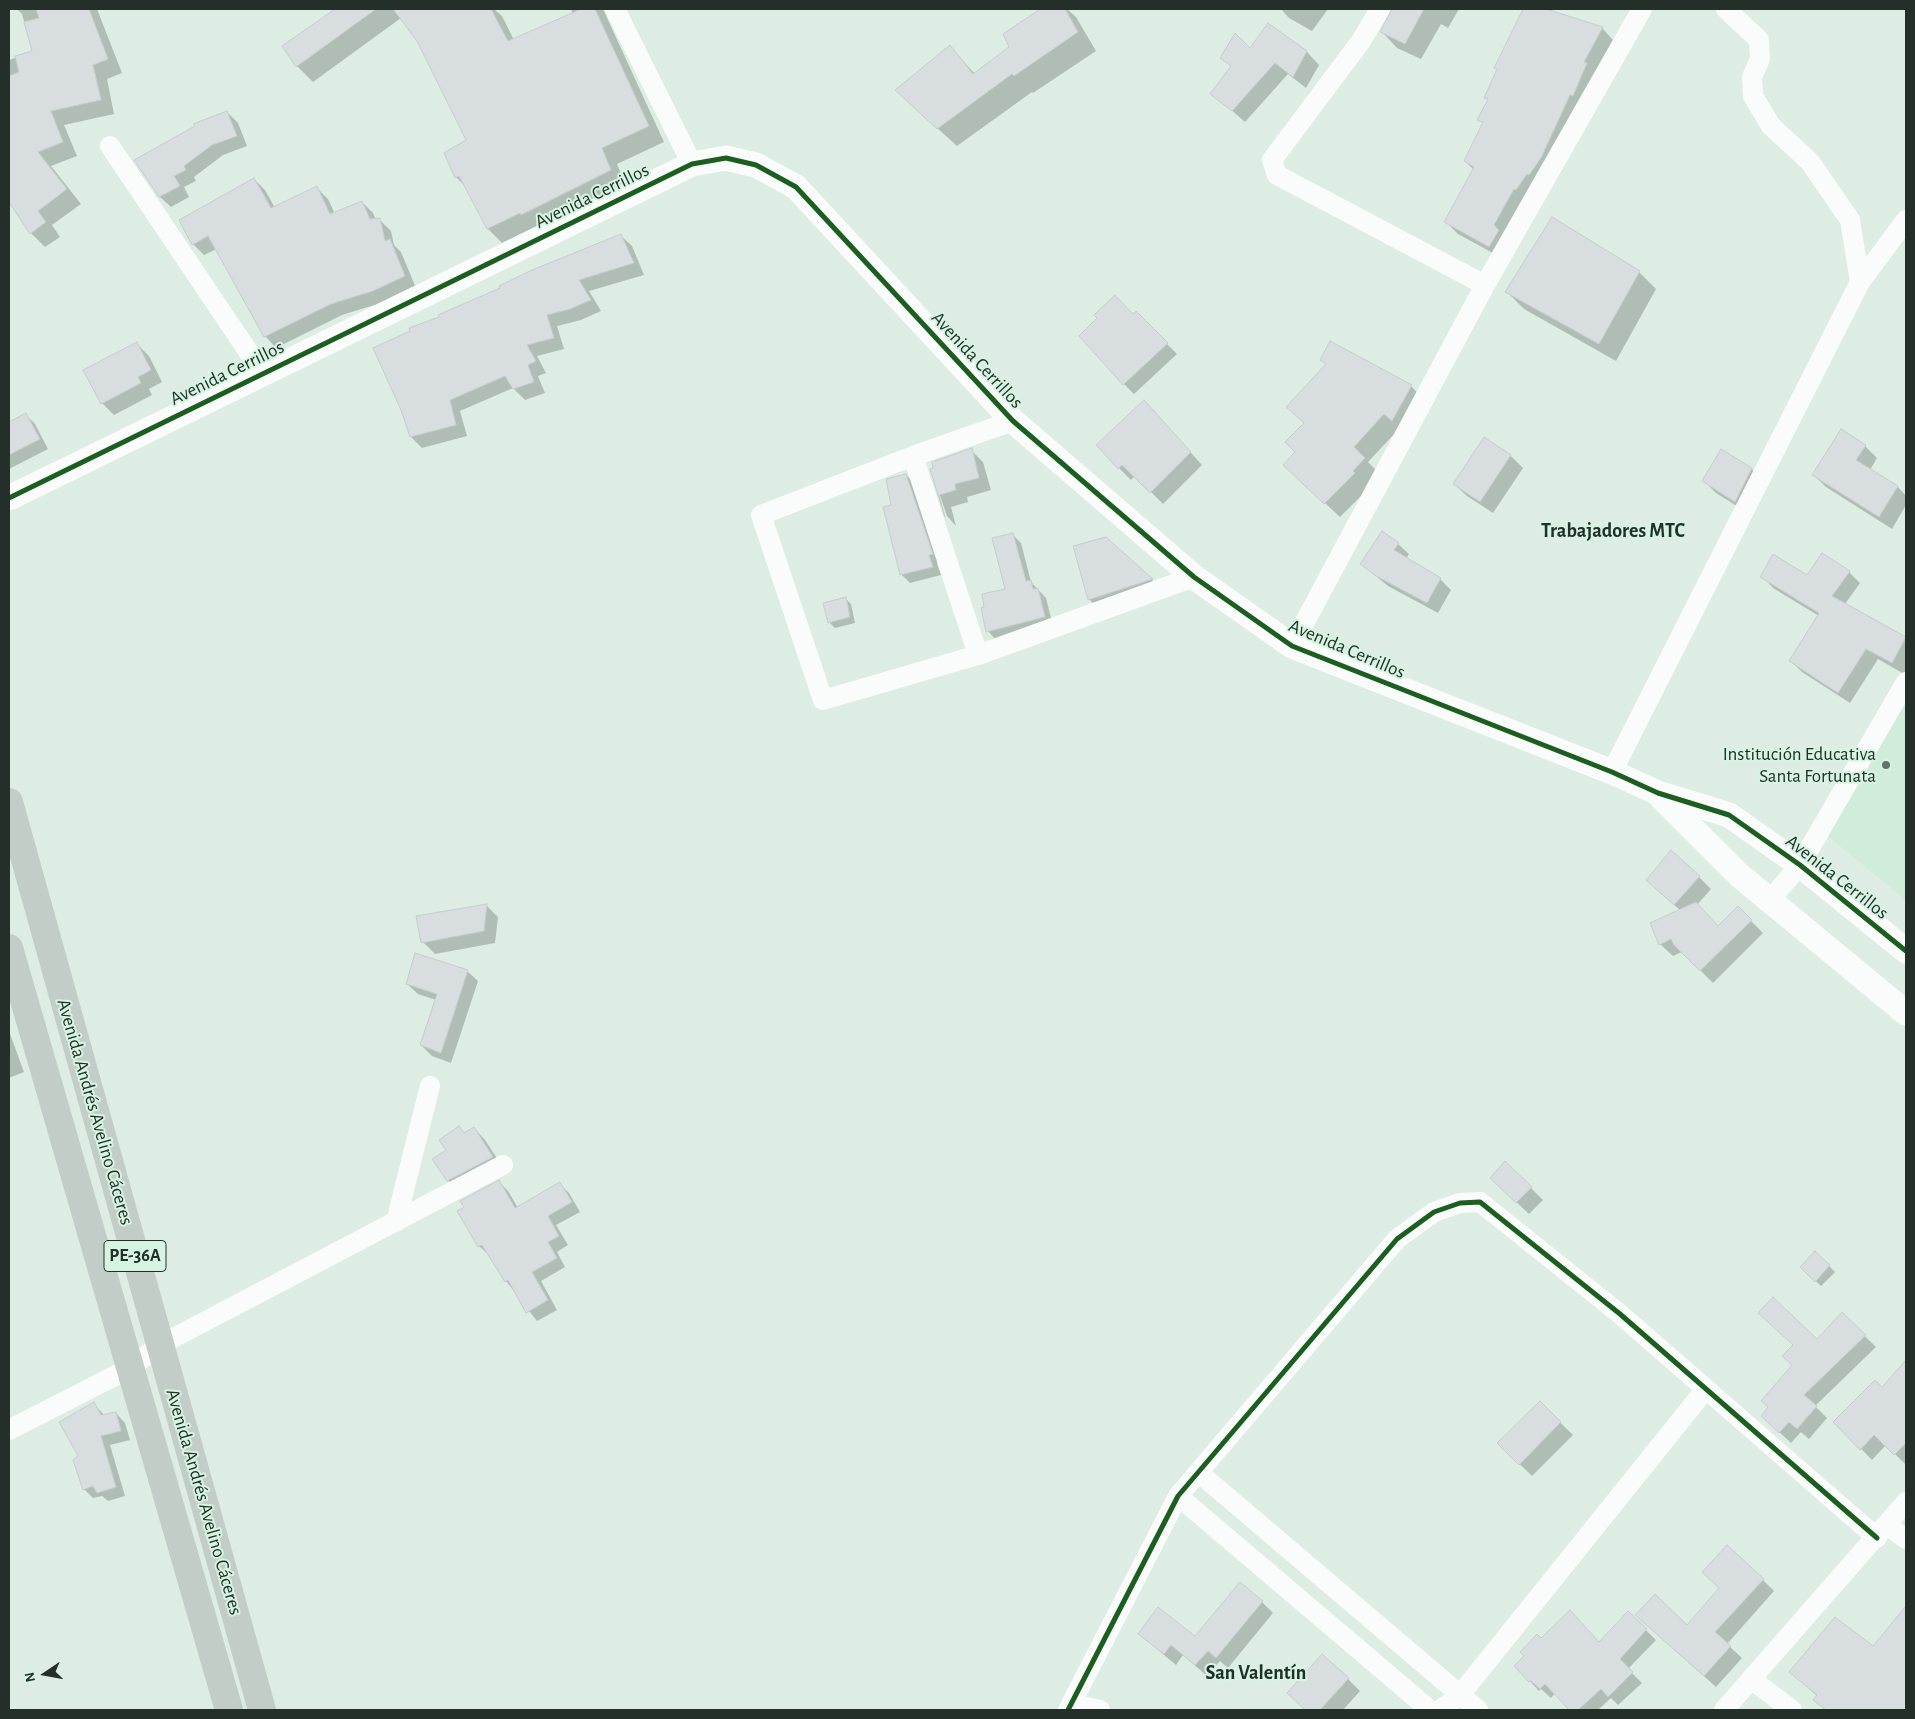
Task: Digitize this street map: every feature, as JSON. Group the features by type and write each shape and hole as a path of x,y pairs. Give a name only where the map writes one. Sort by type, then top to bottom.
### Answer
{"highway":[{"name":"Avenida Andrés Avelino Cáceres","path":"9,802 262,1710"},
{"name":"Avenida Andrés Avelino Cáceres","path":"9,950 229,1710"}],"street":[{"path":"615,9 692,164"},
{"path":"1380,9 1361,41 1272,160 1277,175 1485,285"},
{"path":"1292,646 1485,285 1642,9"},
{"path":"1726,9 1759,40 1760,59 1752,77 1753,96 1771,126 1810,162 1850,220 1860,282"},
{"path":"110,146 262,372"},
{"name":"Avenida Cerrillos","path":"9,498 262,372 692,164 726,158 756,165 796,187 1013,421 1194,577 1292,646 1612,772 1658,793 1729,815 1800,865 1906,951"},
{"path":"1612,772 1860,282 1906,220"},
{"path":"1013,421 913,456 761,515 823,700 978,655 1194,577"},
{"path":"913,456 978,655"},
{"path":"1770,900 1800,865 1906,682"},
{"name":"Avenida Cerrillos","path":"1658,793 1740,875 1906,1013"},
{"path":"396,1222 430,1086"},
{"path":"9,1430 130,1368 160,1345 503,1165"},
{"path":"1100,1710 1071,1707 1178,1496 1397,1239 1434,1212 1460,1203 1480,1202 1620,1314 1705,1390 1882,1532 1906,1539"},
{"path":"1440,1710 1460,1695 1705,1390"},
{"path":"1198,1472 1478,1710"},
{"path":"1178,1496 1430,1710"},
{"path":"1724,1710 1882,1532 1906,1502"},
{"path":"1751,1679 1792,1710"}],"shaded area":[{"name":"Institución Educativa Santa Fortunata","path":"1906,695 1906,900 1825,834"}],"building":[{"path":"36,9 89,9 108,59 93,65 101,100 51,111 63,142 38,152 67,189 38,211 46,222 30,234 9,202 9,76 19,72 15,56 32,51 24,22 39,18"},
{"path":"335,9 376,9 296,67 282,46"},
{"path":"393,9 491,9 508,41 581,9 595,9 649,126 602,148 611,170 521,215 520,213 487,229 459,176 455,178 444,153 466,140 417,41"},
{"path":"1040,9 1065,9 1078,32 1014,76 1012,74 937,129 895,90 950,45 973,74 1009,47 1003,34"},
{"path":"1392,9 1424,9 1405,44 1380,32"},
{"path":"1523,9 1546,9 1603,27 1584,62 1587,63 1573,96 1570,95 1541,158 1516,190 1514,189 1494,225 1499,230 1489,247 1444,222 1474,167 1464,161 1483,122 1477,120 1488,99 1484,98 1497,69 1494,68"},
{"path":"1268,23 1307,51 1293,77 1275,63 1232,111 1210,94 1231,66 1220,58 1235,33 1250,48"},
{"path":"227,111 237,136 212,145 184,166 186,170 174,176 180,186 159,197 134,160 195,126 193,124"},
{"path":"254,178 271,208 317,186 330,214 362,201 370,219 380,218 385,241 390,239 405,276 373,291 331,304 264,337 208,236 192,245 179,220"},
{"path":"1552,217 1640,271 1599,344 1505,292"},
{"path":"621,234 634,263 579,280 591,300 570,309 547,315 554,338 527,345 536,361 528,365 534,382 513,389 505,376 450,400 456,425 410,437 401,410 373,348 410,331 409,328 439,317 438,315 500,288 499,286 532,270"},
{"path":"1115,295 1133,314 1136,311 1168,343 1123,385 1079,336 1097,318 1094,315"},
{"path":"1330,341 1412,385 1392,421 1384,414 1354,447 1365,458 1353,471 1355,473 1324,504 1283,465 1295,452 1285,442 1304,423 1286,407 1326,364 1320,360"},
{"path":"137,342 151,370 138,377 141,383 101,404 83,370"},
{"path":"1144,400 1191,452 1150,493 1122,465 1118,469 1096,445"},
{"path":"26,413 40,439 9,455 9,422"},
{"path":"1841,429 1866,445 1856,460 1898,486 1879,517 1812,475"},
{"path":"1484,437 1511,455 1480,502 1453,484"},
{"path":"972,448 979,478 955,484 956,490 939,495 945,517 930,469 933,468 932,462"},
{"path":"1721,449 1752,468 1735,502 1702,481"},
{"path":"906,474 933,554 929,555 933,567 900,575 883,507 891,505 886,479"},
{"path":"1382,531 1399,543 1394,550 1441,578 1427,603 1376,576 1360,564"},
{"path":"1013,533 1026,581 1031,580 1033,589 1038,588 1045,617 986,632 981,608 984,607 982,594 1005,589 992,538"},
{"path":"1106,537 1153,579 1088,600 1073,546"},
{"path":"1822,553 1850,571 1832,596 1906,637 1892,663 1866,649 1838,693 1789,661 1819,613 1760,577 1773,554 1807,575"},
{"path":"846,597 850,617 828,623 823,603"},
{"path":"1671,850 1700,876 1674,905 1646,880"},
{"path":"1696,902 1718,926 1738,906 1752,920 1700,971 1674,945 1671,939 1659,945 1650,923"},
{"path":"487,904 484,931 421,943 416,916"},
{"path":"415,953 468,970 441,1053 420,1045 437,994 406,984"},
{"path":"459,1126 464,1133 474,1127 493,1157 447,1181 432,1159 446,1150 439,1140"},
{"path":"1505,1161 1532,1187 1516,1203 1490,1178"},
{"path":"499,1180 515,1208 560,1182 572,1202 548,1216 559,1236 548,1242 557,1258 532,1272 548,1300 526,1313 508,1280 505,1282 482,1245 478,1247 457,1211 464,1207 460,1201"},
{"path":"1815,1251 1830,1265 1815,1282 1800,1267"},
{"path":"1773,1297 1817,1339 1842,1312 1866,1335 1804,1395 1817,1406 1797,1429 1789,1422 1779,1433 1761,1416 1768,1407 1761,1401 1792,1365 1782,1356 1793,1345 1758,1313"},
{"path":"1906,1360 1906,1443 1894,1455 1874,1435 1860,1450 1833,1422 1875,1380 1882,1387"},
{"path":"1540,1401 1561,1422 1519,1465 1497,1443"},
{"path":"94,1402 101,1415 116,1412 121,1431 101,1436 116,1487 97,1493 93,1486 83,1490 73,1460 78,1456 59,1422"},
{"path":"1727,1545 1764,1579 1715,1632 1731,1646 1704,1676 1635,1615 1655,1594 1687,1625 1719,1588 1702,1572"},
{"path":"1240,1582 1263,1601 1216,1658 1208,1651 1195,1665 1171,1645 1164,1654 1138,1634 1158,1607 1195,1636"},
{"path":"1906,1606 1906,1710 1826,1710 1813,1700 1817,1695 1789,1672 1835,1617 1873,1646"},
{"path":"1570,1610 1599,1642 1628,1611 1647,1629 1620,1659 1633,1672 1608,1697 1601,1689 1578,1710 1569,1710 1545,1684 1540,1689 1531,1681 1529,1682 1514,1666 1524,1656 1520,1652 1537,1634 1541,1638"},
{"path":"1322,1654 1349,1678 1320,1710 1305,1710 1287,1693"}],"cycle path":[{"path":"9,498 692,164 726,158 756,165 796,187 1013,421 1194,577 1292,646 1612,772 1658,793 1729,815 1800,865 1906,951"},
{"path":"1068,1710 1178,1496 1397,1239 1434,1212 1460,1203 1480,1202 1620,1314 1877,1538"}],"place":[{"name":"Institución Educativa Santa Fortunata","path":"1886,765"}],"district":[{"name":"Trabajadores MTC","path":"1613,531"},
{"name":"San Valentín","path":"1256,1673"}]}
